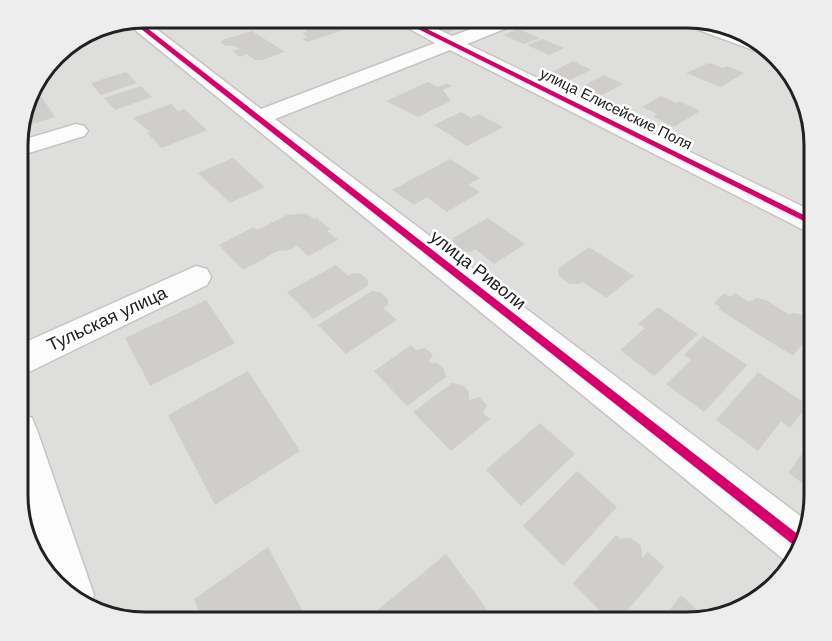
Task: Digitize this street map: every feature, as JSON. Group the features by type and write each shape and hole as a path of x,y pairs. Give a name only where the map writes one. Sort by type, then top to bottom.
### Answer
{"street":[{"name":"улица Риволи","path":"144,29 795,540"},
{"name":"улица Елисейские Поля","path":"422,29 804,218"},
{"path":"257,118 489,29"},
{"path":"28,146 76,130"},
{"name":"Тульская улица","path":"29,356 196,277"},
{"path":"29,464 67,582"}],"shaded area":[{"path":"138,29 702,29 731,37 764,57 784,80 791,94 803,130 804,145 803,511 795,540 775,573 752,593 724,606 702,612 138,612 115,609 101,604 68,584 44,554 32,526 29,511 29,130 37,101 44,87 68,57 101,37"}],"building":[{"path":"305,29 345,29 308,42 302,39 307,37 303,34 307,30"},
{"path":"439,29 457,29 447,33"},
{"path":"518,29 540,38 524,44 503,35"},
{"path":"252,31 285,52 262,60 255,60 247,54 240,57 232,51 239,49 235,46 226,46 221,43 222,40"},
{"path":"542,39 564,48 549,55 527,45"},
{"path":"573,61 591,70 570,80 550,73"},
{"path":"709,63 723,68 727,66 744,73 721,87 686,73"},
{"path":"126,72 137,83 101,95 91,83"},
{"path":"604,75 623,84 600,96 593,93 596,91 583,86"},
{"path":"428,82 438,87 447,83 452,86 443,90 451,101 418,117 386,101"},
{"path":"141,86 152,97 115,110 104,98"},
{"path":"661,96 700,111 674,127 653,117 657,114 642,107"},
{"path":"42,97 55,117 31,124 37,101"},
{"path":"171,104 178,111 184,109 207,130 162,148 147,133 150,132 133,118"},
{"path":"461,112 471,118 479,114 503,127 467,146 434,125"},
{"path":"233,158 265,187 230,203 198,173"},
{"path":"450,159 480,178 468,185 480,192 447,212 427,197 414,205 392,190"},
{"path":"306,213 314,219 317,218 330,229 327,231 338,240 308,256 297,246 289,250 278,251 243,270 219,245 254,227 257,230 287,215"},
{"path":"488,218 525,244 494,264 475,249 471,252 462,251 453,244 453,238"},
{"path":"589,247 634,276 606,298 583,282 570,284 559,276 558,269"},
{"path":"336,265 348,276 353,273 361,274 368,280 368,286 313,319 287,292"},
{"path":"372,291 380,292 388,299 388,305 383,308 397,320 346,354 318,325"},
{"path":"724,293 730,297 735,293 749,302 756,298 766,300 790,315 792,313 804,316 803,343 793,356 718,309 720,307 714,303"},
{"path":"206,300 235,343 150,386 125,338"},
{"path":"658,307 698,334 654,376 620,350 645,328 638,324"},
{"path":"703,336 747,365 704,412 666,384 691,360 684,355"},
{"path":"411,345 416,350 425,348 433,355 428,362 437,363 444,369 446,377 407,406 374,371"},
{"path":"248,371 300,451 215,505 168,415"},
{"path":"758,372 803,402 803,411 790,428 781,421 758,451 716,420"},
{"path":"452,383 462,385 469,391 469,400 479,397 487,405 483,413 490,419 451,451 413,412"},
{"path":"540,423 575,454 521,506 486,470"},
{"path":"803,453 803,483 788,473"},
{"path":"577,471 617,507 563,566 523,526"},
{"path":"616,535 621,539 631,538 641,546 642,558 648,552 664,567 626,612 601,612 573,583"},
{"path":"268,547 303,612 199,612 194,599"},
{"path":"446,554 489,612 375,612"},
{"path":"681,595 698,611 697,612 668,612"}],"cycle path":[{"path":"144,29 795,540"},
{"path":"422,29 804,218"}]}
